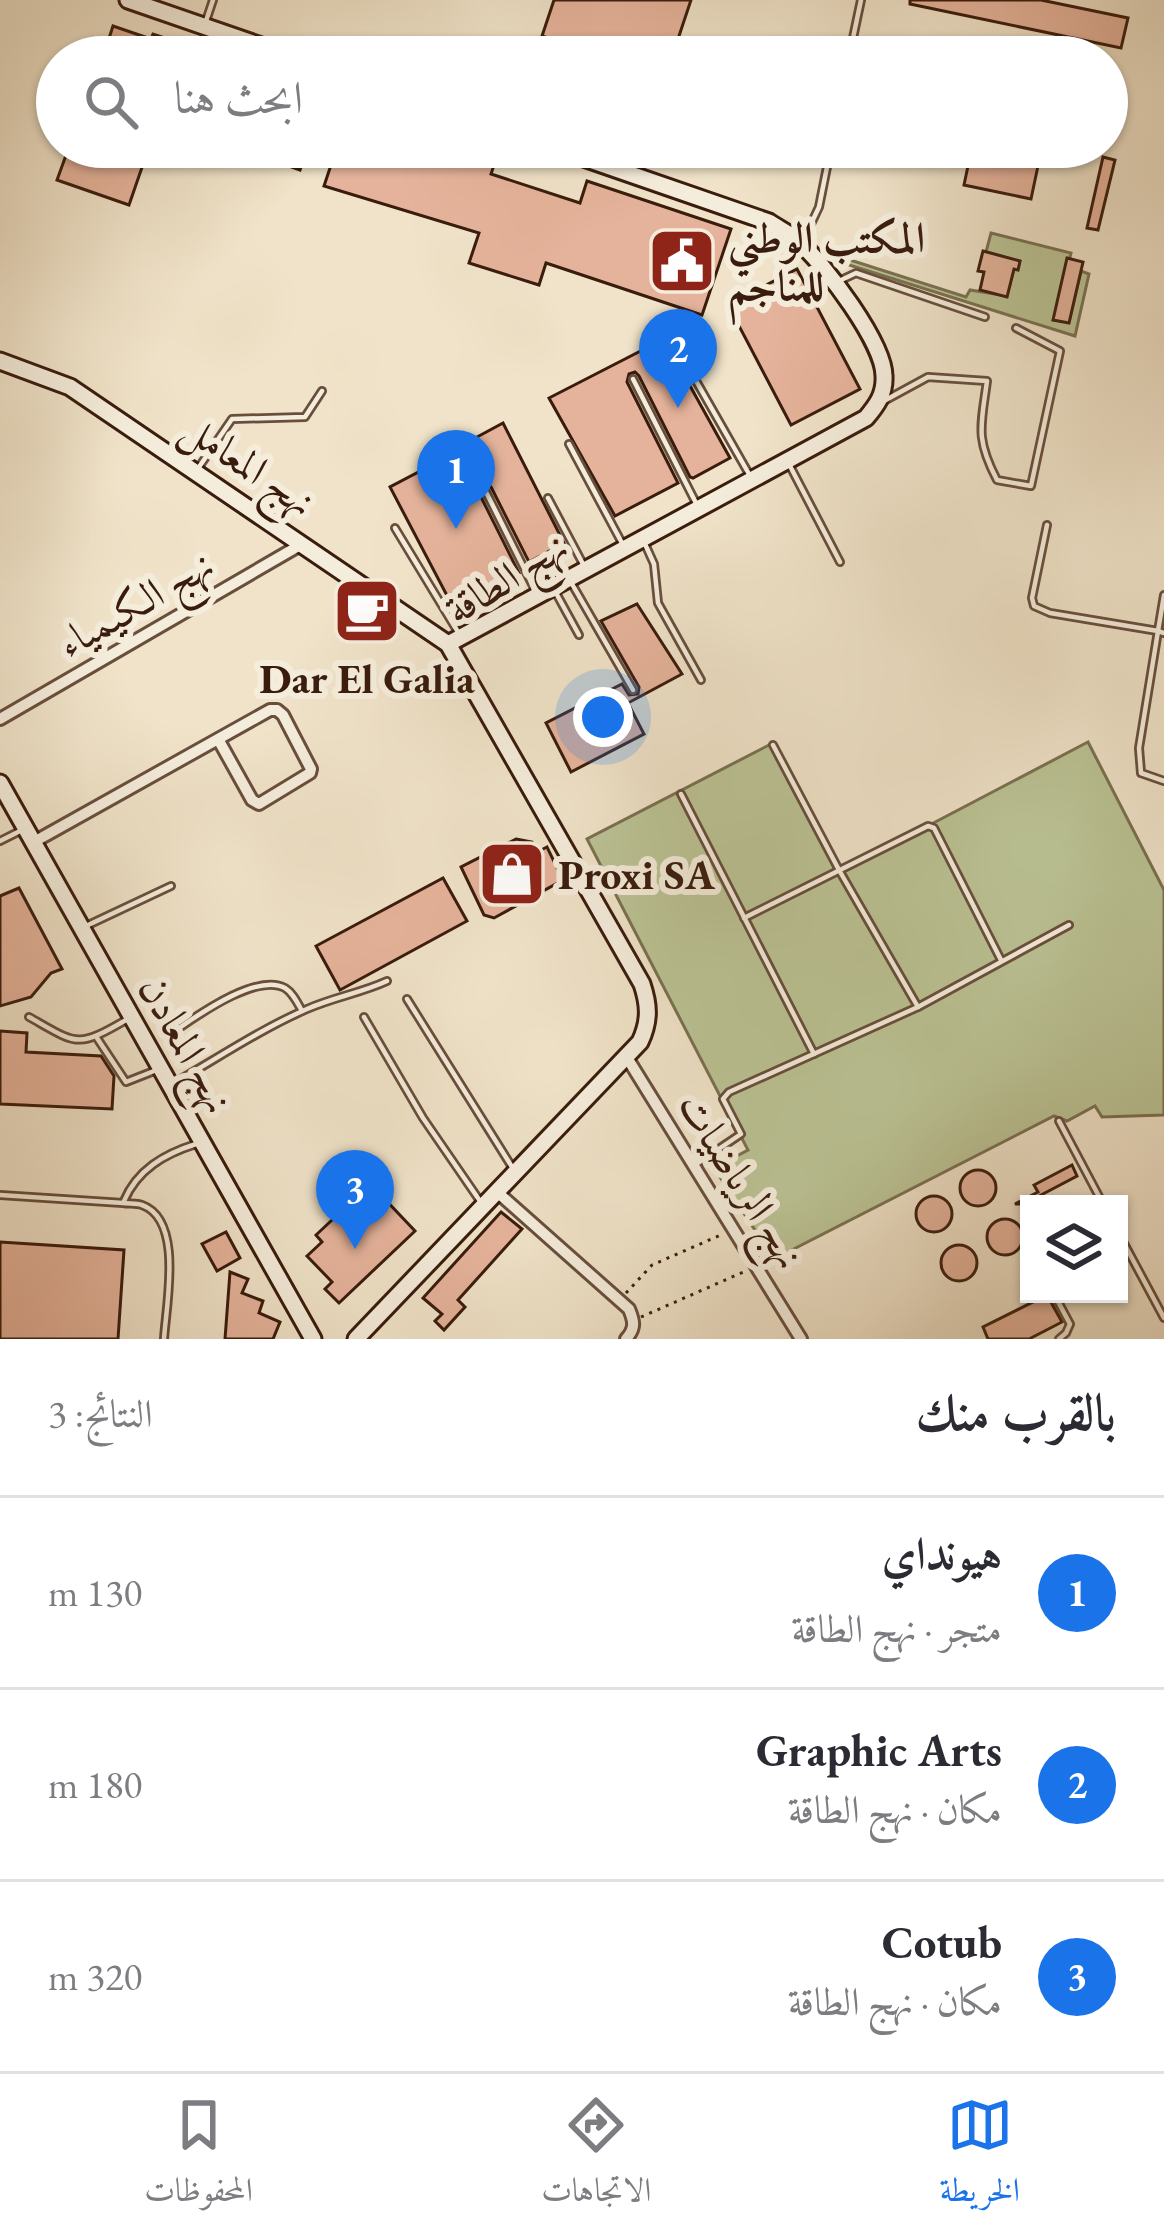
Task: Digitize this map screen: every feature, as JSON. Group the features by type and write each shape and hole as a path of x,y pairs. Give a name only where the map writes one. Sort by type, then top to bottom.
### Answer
{"street":[{"path":"128,0 232,36"},
{"path":"613,168 769,222 802,244 880,353 885,372 878,405"},
{"name":"نهج المعامل","path":"0,361 70,387 454,641"},
{"name":"نهج الطاقة","path":"356,1339 640,1042 646,1030 648,1002 642,984 454,641 866,418 878,405"},
{"name":"نهج الكيمياء","path":"0,719 302,544"},
{"path":"28,836 270,710 284,715 310,773 259,804 252,800 218,740"},
{"name":"نهج المعادن","path":"0,784 313,1339"},
{"name":"نهج الرياضيات","path":"626,1056 801,1339"},
{"path":"496,1191 620,1299 634,1320 633,1332 626,1339"}],"lane":[{"path":"204,26 213,0"},
{"path":"853,36 861,0"},
{"path":"802,244 819,207 827,168"},
{"path":"834,284 856,273 985,317"},
{"path":"878,405 928,376 987,381 980,435 983,455 997,480 1031,486 1060,351 1016,328"},
{"path":"683,358 752,479"},
{"path":"633,379 699,508"},
{"path":"195,472 232,419 305,416 322,391"},
{"path":"568,444 624,548"},
{"path":"787,460 840,562"},
{"path":"485,490 545,591 579,635"},
{"path":"548,498 586,569"},
{"path":"1047,525 1034,606 1050,614 1161,632"},
{"path":"395,528 454,641"},
{"path":"643,538 654,564 658,603 701,680"},
{"path":"569,579 633,690"},
{"path":"1164,595 1139,748 1141,773 1164,781"},
{"path":"773,746 918,1007"},
{"path":"680,794 814,1054"},
{"path":"745,918 928,826 934,828 1002,961"},
{"path":"0,841 28,836"},
{"path":"81,928 171,886"},
{"path":"694,1165 741,1134 723,1099 729,1092 918,1007 1069,925"},
{"path":"170,1086 302,1011 387,981"},
{"path":"179,1028 210,1006 258,986 279,985 290,991 302,1011"},
{"path":"407,999 515,1171"},
{"path":"29,1017 71,1041 97,1037 130,1017"},
{"path":"364,1017 423,1118 483,1205"},
{"path":"97,1037 126,1082 160,1068"},
{"path":"1058,1120 1098,1195"},
{"path":"123,1203 143,1170 201,1142"},
{"path":"0,1196 142,1205 157,1215 170,1248 164,1339"},
{"path":"1128,1251 1164,1318"},
{"path":"1059,1303 1070,1324 1059,1339"}],"path":[{"path":"620,1299 652,1265 734,1229"},
{"path":"634,1320 758,1266"}],"green space":[{"path":"991,233 1071,253 1054,320 1069,322 1081,271 1089,274 1075,336 846,264 847,259 966,297 970,290 1007,296 1020,261 986,252"},
{"path":"1088,742 1164,890 1164,1115 1102,1117 1095,1106 1067,1121 1054,1116 774,1259 714,1168 748,1150 587,839 771,744 838,873"}],"building":[{"path":"554,0 691,0 679,36 542,36"},
{"path":"910,0 1041,0 1128,18 1124,36 1063,36 910,4"},
{"path":"113,26 142,36 110,36"},
{"path":"61,168 142,168 129,205 57,180"},
{"path":"330,168 493,168 491,174 580,203 587,181 731,229 702,315 546,263 539,285 469,263 479,233 324,186"},
{"path":"968,168 1038,168 1031,199 964,185"},
{"path":"1101,168 1113,168 1098,230 1087,228"},
{"path":"983,251 1020,261 1007,297 980,290"},
{"path":"1067,258 1083,262 1069,323 1053,320"},
{"path":"797,269 860,389 791,425 728,305"},
{"path":"664,339 730,458 690,477 639,376 629,374 627,382 678,483 615,516 549,398"},
{"path":"503,423 564,543 529,562 491,487 481,485 479,493 519,573 453,607 390,487"},
{"path":"637,604 682,674 628,703 644,734 571,772 546,723 622,684 629,695 638,694 639,687 601,621"},
{"name":"Proxi SA","path":"516,839 532,842 537,852 547,847 563,880 494,918 484,915 461,867"},
{"path":"443,878 467,921 340,990 316,946"},
{"path":"19,888 62,969 51,973 31,997 0,1006 0,896"},
{"path":"0,1031 27,1033 26,1052 101,1056 114,1076 112,1109 0,1104"},
{"path":"1072,1165 1077,1176 1041,1195 1032,1195 1038,1192 1034,1185"},
{"path":"978,1170 991,1175 996,1188 991,1201 978,1206 965,1201 960,1188 965,1175"},
{"path":"365,1189 372,1196 378,1192 415,1231 339,1303 325,1289 332,1282 307,1256 322,1242 316,1235"},
{"path":"934,1196 947,1201 952,1214 947,1227 934,1232 921,1227 916,1214 921,1201"},
{"path":"501,1212 522,1229 458,1300 465,1307 444,1330 435,1321 442,1314 423,1298"},
{"path":"1005,1219 1018,1224 1018,1250 1005,1255 992,1250 987,1237 992,1224"},
{"path":"226,1232 240,1258 217,1271 202,1244"},
{"path":"0,1242 124,1250 118,1339 0,1339"},
{"path":"959,1245 972,1250 977,1263 972,1276 959,1281 946,1276 941,1263 946,1250"},
{"path":"230,1272 248,1279 242,1293 263,1301 259,1313 280,1322 273,1339 225,1339"},
{"path":"1031,1303 1051,1303 1062,1322 1029,1339 988,1339 983,1327"}],"place":[{"name":"المكتب الوطني للمناجم","path":"682,261"},
{"name":"Graphic Arts","path":"678,408"},
{"name":"هيونداي","path":"456,529"},
{"name":"Dar El Galia","path":"367,611"},
{"name":"Proxi SA","path":"512,874"},
{"name":"Cotub","path":"355,1249"}]}
